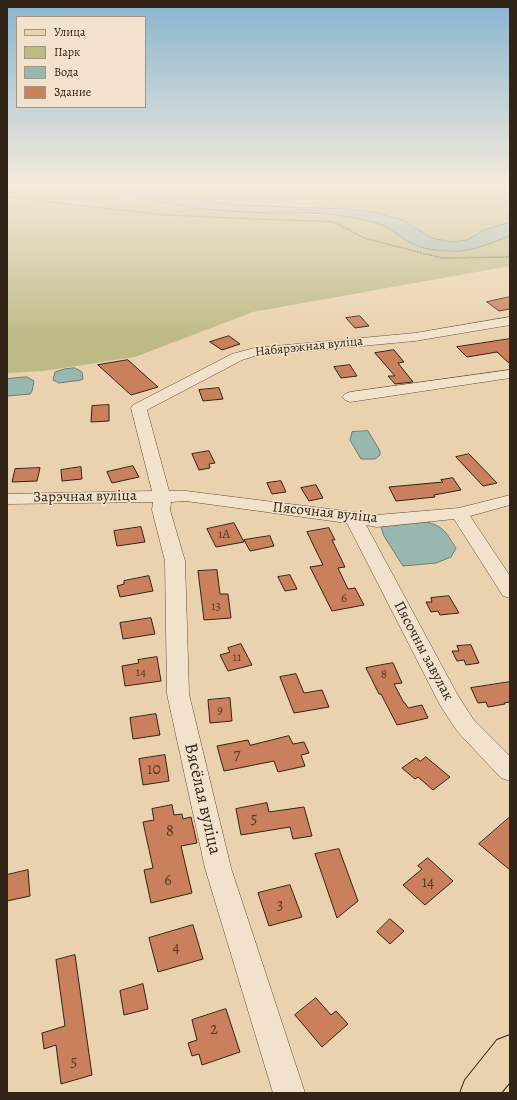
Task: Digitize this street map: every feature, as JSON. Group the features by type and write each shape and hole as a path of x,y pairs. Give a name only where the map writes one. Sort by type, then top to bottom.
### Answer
{"main road":[{"path":"478,1093 510,1053"}],"street":[{"name":"Набярэжная вуліца","path":"162,496 139,408 236,357 254,352 415,336 510,321"},
{"path":"350,397 510,374"},
{"name":"Зарэчная вуліца","path":"7,498 162,496"},
{"name":"Пясочная вуліца","path":"162,496 186,496 378,521 459,513 510,500"},
{"name":"Вясёлая вуліца","path":"162,496 161,510 175,561 178,694 218,868 290,1093"},
{"path":"459,513 510,591"},
{"name":"Пясочны завулак","path":"354,519 448,699 465,726 510,771"}],"path":[{"path":"361,236 442,258 510,257"}],"green space":[{"path":"7,236 401,236 415,245 438,251 451,252 474,249 510,236 510,266 253,312 135,357 43,371 7,373"},
{"path":"430,236 474,236 458,242 450,242"}],"water":[{"path":"400,236 429,236 451,242 467,240 473,236 509,236 472,249 457,251 421,247"},
{"path":"75,368 82,372 83,379 59,383 53,380 55,372"},
{"path":"27,377 34,381 30,394 7,396 7,379"},
{"path":"368,431 380,451 380,455 375,459 361,459 350,440 352,432"},
{"path":"427,522 441,528 456,548 451,557 436,563 403,566 384,536 381,527"}],"building":[{"path":"510,297 510,309 499,311 487,302"},
{"path":"360,316 369,326 355,328 346,318"},
{"path":"229,336 240,344 222,350 210,342"},
{"path":"510,339 510,364 497,352 467,357 457,347"},
{"path":"394,350 404,362 398,363 413,382 395,384 388,376 395,376 375,353"},
{"path":"128,360 158,387 131,395 98,365"},
{"path":"350,365 357,376 341,378 334,367"},
{"path":"219,388 223,399 203,401 199,390"},
{"path":"109,405 109,421 91,422 92,406"},
{"path":"209,451 215,463 209,464 210,468 199,470 192,454"},
{"path":"469,454 497,483 483,486 456,457"},
{"path":"133,466 139,477 112,483 107,472"},
{"path":"81,467 82,479 62,481 61,470"},
{"path":"40,468 37,481 12,482 15,469"},
{"path":"453,478 461,490 434,495 435,497 396,501 389,487 443,482 441,480"},
{"path":"281,481 286,492 272,494 267,483"},
{"path":"316,485 323,498 309,501 301,488"},
{"path":"234,523 244,542 216,547 207,529"},
{"path":"141,527 145,542 117,546 114,531"},
{"path":"329,528 335,540 332,540 345,567 338,568 348,589 355,588 364,605 332,611 310,567 323,565 307,532"},
{"path":"270,536 274,546 250,551 244,540"},
{"path":"217,570 220,594 228,594 231,618 204,620 198,571"},
{"path":"290,575 297,589 285,591 278,577"},
{"path":"149,576 153,591 120,597 117,586 124,584 124,581"},
{"path":"449,596 459,613 440,615 438,611 431,612 426,602 432,602 431,598"},
{"path":"151,618 155,634 123,639 120,623"},
{"path":"241,644 252,665 228,671 220,655 230,652 228,648"},
{"path":"471,645 479,663 466,665 464,660 457,661 452,651 459,651 457,646"},
{"path":"157,657 161,681 125,686 122,666 139,663 138,660"},
{"path":"393,663 402,683 394,684 404,703 408,708 422,705 428,718 397,725 366,668"},
{"path":"296,674 304,693 322,690 329,707 294,713 280,677"},
{"path":"510,682 510,702 488,707 486,702 478,703 471,688"},
{"path":"230,698 232,721 210,723 208,700"},
{"path":"156,714 160,735 133,739 130,718"},
{"path":"289,736 293,744 304,742 309,753 301,755 305,766 278,772 274,761 224,771 217,746 248,740 250,745"},
{"path":"165,755 169,781 143,785 139,759"},
{"path":"426,757 450,777 433,790 418,777 415,779 402,768 416,758 420,761"},
{"path":"267,803 269,812 304,807 312,836 293,839 290,827 241,835 236,809"},
{"path":"172,805 174,815 182,814 183,819 191,817 197,843 181,846 192,893 151,903 144,870 153,868 143,822 154,820 152,809"},
{"path":"510,817 510,870 479,844"},
{"path":"339,849 358,901 337,918 315,854"},
{"path":"428,858 453,881 425,905 403,885 422,869 418,866"},
{"path":"28,870 30,896 7,901 7,875"},
{"path":"290,885 302,917 269,926 258,893"},
{"path":"390,919 404,931 390,944 377,932"},
{"path":"193,925 203,959 158,972 149,938"},
{"path":"75,955 92,1075 61,1084 56,1045 44,1049 42,1033 65,1026 56,960"},
{"path":"143,984 148,1009 124,1015 120,991"},
{"path":"316,998 331,1015 336,1011 348,1024 322,1047 295,1015"},
{"path":"226,1009 240,1052 202,1065 199,1054 192,1056 188,1043 197,1040 192,1020"}]}
